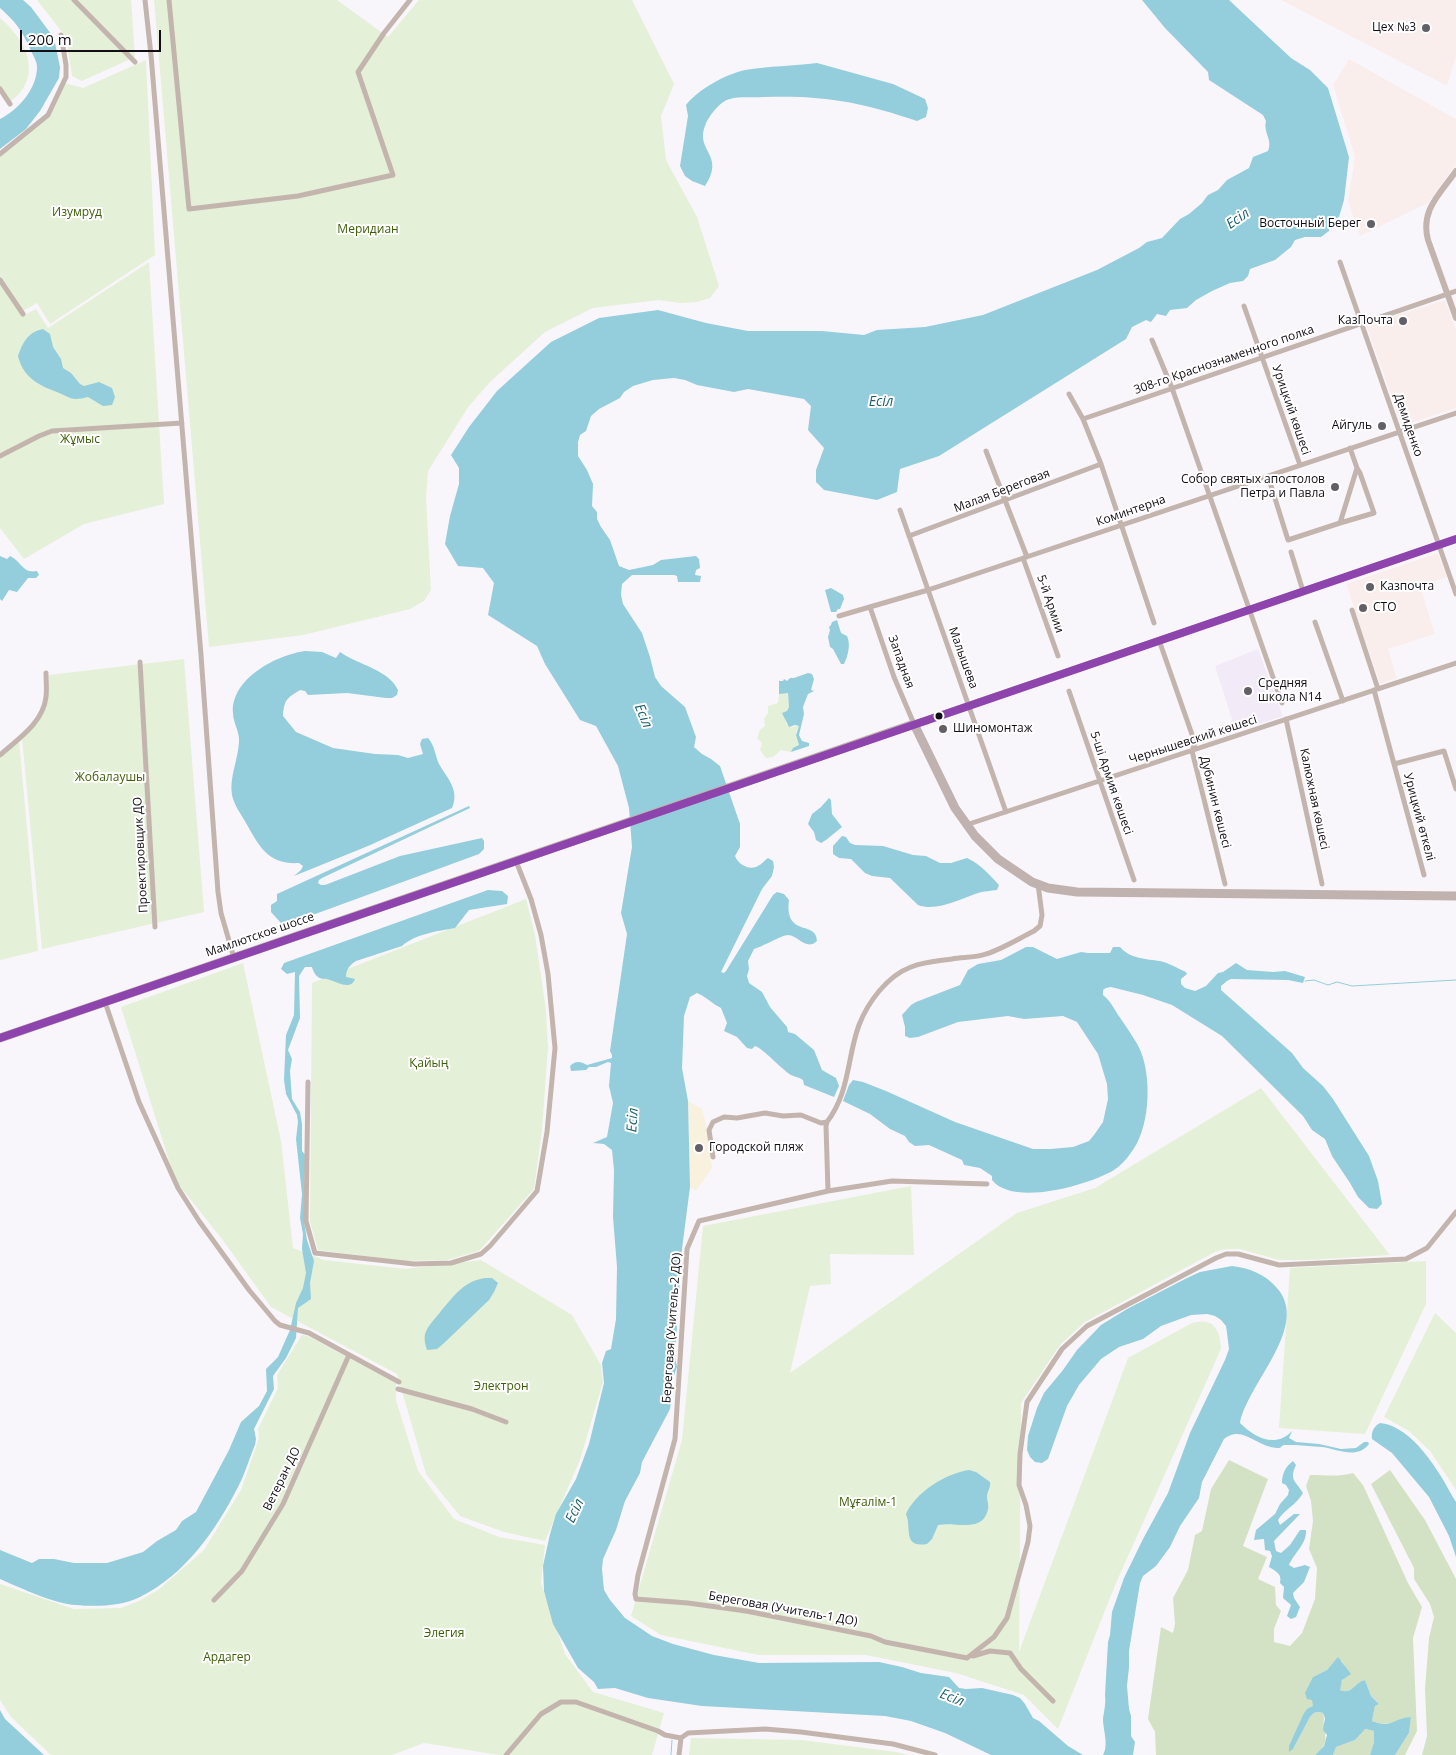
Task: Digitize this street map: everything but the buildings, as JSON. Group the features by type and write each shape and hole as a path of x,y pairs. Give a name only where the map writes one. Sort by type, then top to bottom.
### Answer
{"highway":[{"name":"Мамлютское шоссе","path":"0,1038 914,724"},
{"path":"914,724 955,808 966,826 998,859 1013,870 1048,888 1077,892 1456,896"}],"main road":[{"path":"914,724 1456,539"}],"street":[{"path":"74,0 135,62"},
{"path":"145,0 182,423 218,892 221,913 234,958"},
{"path":"169,0 188,209 298,196 393,175 358,72 384,33 410,0"},
{"path":"0,154 48,115 66,78 62,35"},
{"path":"0,89 10,104"},
{"path":"1456,171 1432,205 1426,219 1426,232 1456,318"},
{"name":"Демиденко","path":"1340,262 1456,594"},
{"path":"0,280 23,314"},
{"name":"308-го Краснознаменного полка","path":"1083,419 1456,291"},
{"name":"Урицкий көшесі","path":"1244,306 1300,465"},
{"path":"1152,340 1172,388 1282,703"},
{"path":"1069,394 1083,419 1101,464 1154,623"},
{"name":"Коминтерна","path":"839,616 928,590 1456,412"},
{"path":"0,456 52,431 182,423"},
{"path":"1268,476 1288,540 1374,513 1350,448"},
{"name":"5-й Армии","path":"986,451 1005,500 1058,656"},
{"name":"Малая Береговая","path":"909,536 1101,464"},
{"path":"1340,523 1357,468"},
{"name":"Малышева","path":"900,510 1006,812"},
{"path":"1291,552 1303,591"},
{"name":"Западная","path":"870,607 894,677 914,724"},
{"name":"Урицкий өткелі","path":"1352,610 1376,690 1424,875"},
{"path":"1315,622 1343,700"},
{"name":"Дубинин көшесі","path":"1159,640 1194,743 1192,751 1225,884"},
{"name":"Проектировщик ДО","path":"140,662 155,927"},
{"name":"Чернышевский көшесі","path":"966,826 1456,663"},
{"path":"0,755 35,724 46,696 46,673"},
{"name":"5-ші Армия көшесі","path":"1069,691 1134,880"},
{"name":"Калюжная көшесі","path":"1286,719 1322,884"},
{"name":"Урицкий өткелі","path":"1394,764 1444,751 1456,789"},
{"path":"308,1082 306,1221 315,1253 404,1264 451,1263 481,1254 490,1246 537,1191 553,1081 555,1048 548,974 541,935 531,899 516,861"},
{"path":"987,1184 892,1181 828,1192 826,1126 848,1078 859,1025 873,1000 885,985 900,972 911,967 923,963 985,954 1034,931 1040,926 1042,916 1038,884"},
{"path":"105,1002 139,1102 178,1188 199,1221 249,1290 275,1322 309,1333 399,1382"},
{"path":"713,1156 709,1130 713,1122 724,1117 737,1118 765,1113 783,1116 801,1115 822,1123 827,1122"},
{"name":"Береговая (Учитель-2 ДО)","path":"675,1440 687,1249 699,1221 828,1192"},
{"path":"969,1657 994,1637 1007,1618 1028,1542 1030,1526 1026,1505 1019,1485 1020,1454 1027,1402 1062,1349 1087,1326 1226,1254 1238,1254 1279,1265 1406,1259 1427,1248 1456,1212"},
{"name":"Ветеран ДО","path":"214,1600 242,1571 283,1504 349,1355"},
{"path":"398,1390 472,1409 506,1422"},
{"name":"Береговая (Учитель-1 ДО)","path":"675,1440 638,1575 636,1599 688,1603 746,1611 871,1636 885,1642 969,1657"},
{"path":"969,1657 990,1651 1010,1653 1021,1669 1053,1701"},
{"path":"506,1755 541,1714 561,1702 576,1702 658,1731 665,1736 681,1738 688,1733 765,1729 893,1744 935,1755"},
{"path":"679,1755 681,1738"}],"shaded area":[{"path":"1281,0 1456,0 1456,56 1447,86"},
{"path":"1349,59 1456,119 1456,164 1428,203 1360,236 1348,202 1355,157 1333,85"},
{"path":"1445,300 1456,330 1456,408 1402,426 1366,325"},
{"path":"1438,553 1447,577 1420,586 1435,634 1388,649 1397,678 1380,684 1346,584"},
{"name":"Средняя школа N14","path":"1258,649 1283,716 1236,732 1215,666"}],"green space":[{"path":"37,0 131,0 135,57 82,81 72,76 66,37"},
{"name":"Меридиан","path":"154,0 337,0 388,37 419,0 632,0 674,84 661,116 666,160 697,217 719,286 710,298 697,302 680,303 659,300 593,308 545,332 490,382 469,406 428,471 426,498 431,590 424,601 410,609 303,635 209,647"},
{"path":"0,18 18,37 28,59 27,82 10,102 0,88"},
{"name":"Изумруд","path":"146,60 155,255 50,324 37,303 23,311 0,276 0,157 50,116 65,83 83,88"},
{"name":"Жұмыс","path":"149,262 164,504 84,524 24,559 0,528 0,281 23,316 36,309 48,328"},
{"name":"Жобалаушы","path":"184,659 204,912 42,949 22,738 44,710 48,696 49,675"},
{"path":"788,693 789,705 786,724 792,727 799,726 796,732 799,746 793,748 791,752 781,750 773,757 766,758 760,750 762,743 757,738 760,730 765,726 764,719 768,713 768,706 778,703 779,694"},
{"path":"19,740 38,951 0,960 0,757"},
{"name":"Қайың","path":"526,899 535,935 546,1010 548,1048 542,1130 534,1189 479,1251 447,1260 405,1261 318,1250 310,1221 312,983"},
{"name":"Электрон","path":"243,963 281,1141 293,1248 324,1260 406,1269 481,1260 572,1315 601,1365 603,1382 580,1460 545,1541 504,1532 460,1516 426,1474 397,1374 271,1307 222,1239 175,1180 121,1007"},
{"name":"Мұғалім-1","path":"1261,1088 1390,1255 1279,1260 1240,1249 1226,1249 1215,1252 1085,1322 1060,1345 1021,1403 1019,1652 1128,1358 1190,1324 1198,1322 1210,1323 1214,1326 1219,1336 1221,1349 1116,1583 1058,1729 1024,1695 956,1673 866,1655 759,1655 661,1635 631,1616 682,1440 703,1226 911,1186 914,1255 830,1254 831,1284 810,1286 790,1373 1017,1213 1095,1188"},
{"path":"1426,1261 1426,1304 1365,1434 1279,1428 1290,1268"},
{"path":"1435,1313 1456,1333 1456,1490 1430,1451 1409,1431 1384,1417"},
{"path":"302,1335 308,1336 396,1383 396,1400 418,1471 454,1519 499,1537 545,1545 541,1583 565,1654 593,1692 664,1713 652,1755 499,1755 424,1743 392,1755 51,1755 11,1717 0,1700 0,1584 74,1609 121,1608 139,1601 158,1590 204,1550 241,1490 259,1438 258,1429 278,1388 277,1375"},
{"path":"1229,1460 1268,1479 1243,1546 1267,1557 1258,1579 1275,1587 1276,1605 1281,1611 1274,1629 1274,1642 1290,1646 1302,1633 1315,1599 1317,1568 1309,1549 1313,1521 1311,1501 1306,1486 1310,1475 1353,1473 1363,1485 1408,1583 1422,1607 1413,1638 1417,1731 1405,1755 1395,1755 1409,1733 1411,1717 1388,1724 1372,1721 1375,1706 1379,1704 1371,1696 1365,1680 1358,1683 1351,1690 1340,1690 1340,1685 1347,1671 1342,1661 1335,1662 1327,1670 1313,1677 1313,1706 1308,1708 1293,1749 1310,1717 1316,1712 1321,1712 1324,1716 1325,1742 1315,1755 1156,1755 1155,1732 1148,1719 1161,1627 1173,1633 1175,1624 1173,1598 1188,1570 1195,1535 1202,1531 1211,1489"},
{"path":"1390,1470 1425,1520 1456,1579 1456,1755 1422,1755 1427,1736 1425,1689 1429,1638 1434,1617 1430,1604 1414,1579 1414,1568 1371,1484"},
{"path":"1364,1729 1374,1731 1374,1742 1370,1755 1333,1755 1336,1747 1355,1740"},
{"path":"691,1738 802,1740 909,1755 689,1755"}],"sand":[{"name":"Городской пляж","path":"688,1101 702,1109 707,1128 712,1168 696,1191 690,1187"}],"water":[{"path":"0,0 23,0 31,7 54,38 60,67 59,78 40,111 26,129 0,149 0,119 20,104 30,91 34,83 37,67 22,33 11,18 0,8"},
{"name":"Есіл","path":"1142,0 1229,0 1291,58 1310,70 1328,88 1349,157 1344,200 1339,217 1330,221 1329,231 1321,237 1305,237 1295,240 1291,247 1275,260 1250,269 1248,276 1243,281 1230,283 1212,291 1196,300 1187,308 1170,310 1166,316 1157,314 1151,322 1146,320 1132,327 1126,339 939,456 900,469 897,492 877,500 824,490 816,482 816,470 824,448 808,430 811,406 804,399 748,389 734,392 697,385 674,378 653,380 633,386 624,392 620,398 599,409 591,416 586,431 580,435 578,442 578,456 593,484 592,506 597,512 597,519 601,527 610,540 619,566 629,570 653,565 661,560 696,556 699,559 700,568 696,570 695,575 701,576 700,582 678,582 677,576 674,575 632,575 622,584 621,595 623,604 642,633 655,677 661,686 685,707 696,737 694,747 720,766 740,824 740,847 735,856 736,859 744,866 751,868 758,866 768,858 773,861 772,876 762,889 721,972 724,973 726,971 773,895 777,892 784,894 789,900 791,919 796,924 812,931 816,935 817,941 813,944 806,944 788,935 754,949 748,961 749,969 747,976 749,983 762,992 770,1007 787,1027 788,1032 795,1034 814,1050 822,1070 836,1078 839,1086 834,1097 804,1085 803,1080 791,1075 759,1048 755,1046 752,1049 747,1048 737,1037 724,1031 727,1023 721,1008 697,993 690,997 684,1016 682,1068 688,1101 690,1187 682,1249 675,1357 677,1367 673,1378 670,1409 642,1462 640,1473 625,1501 616,1530 603,1559 604,1590 625,1618 652,1636 714,1655 759,1663 879,1662 921,1673 949,1677 959,1688 982,1688 1013,1695 1020,1698 1033,1718 1068,1746 1083,1755 991,1755 945,1733 911,1721 885,1716 702,1706 648,1698 615,1688 598,1689 594,1682 578,1668 553,1624 544,1591 543,1566 556,1514 576,1479 589,1444 604,1383 602,1363 606,1351 611,1349 616,1319 617,1267 613,1217 614,1170 612,1150 604,1144 593,1143 607,1137 613,1103 609,1086 611,1063 608,1062 596,1067 589,1067 586,1070 571,1071 570,1066 576,1062 587,1065 612,1058 610,1051 627,934 621,913 632,847 629,808 618,766 596,726 580,720 545,664 537,646 488,615 494,583 483,568 458,566 445,544 459,484 459,468 451,455 469,427 497,391 551,342 599,318 658,310 706,323 748,331 822,331 864,335 877,330 925,327 983,315 1097,270 1147,242 1162,238 1180,219 1202,203 1208,195 1218,190 1227,180 1249,168 1253,157 1268,151 1269,143 1265,125 1266,121 1263,115 1209,80 1208,72 1165,28"},
{"path":"817,63 893,84 925,99 928,108 926,117 917,121 878,109 842,101 805,97 742,97 730,99 726,100 715,110 705,126 703,134 704,142 712,160 711,176 705,186 685,176 680,166 688,116 686,105 698,93 737,72"},
{"path":"43,329 50,334 53,347 61,359 63,368 71,373 80,384 84,386 99,382 112,388 115,397 112,405 103,406 88,397 71,398 44,386 28,375 18,356 27,338 38,330"},
{"path":"0,556 7,559 10,556 28,571 37,571 39,575 36,578 28,578 17,592 9,590 2,601 0,599"},
{"path":"831,588 843,595 844,599 840,609 836,612 831,612 825,590"},
{"path":"837,620 841,633 847,636 849,643 848,654 844,664 841,664 830,647 828,637 829,627 832,622"},
{"path":"305,651 322,652 336,658 340,652 380,672 398,690 397,695 392,698 386,698 347,693 308,695 305,691 300,690 287,700 283,711 283,716 296,732 333,748 398,755 408,758 423,754 420,744 422,739 428,738 434,747 439,764 452,784 454,802 452,808 368,846 294,876 303,866 299,863 279,861 266,852 255,839 233,799 231,789 239,738 233,713 234,700 239,689 258,670 282,657"},
{"path":"808,673 812,674 814,679 811,690 814,691 808,694 803,707 804,714 799,735 802,741 809,743 809,746 791,752 793,748 799,745 796,735 799,726 789,727 782,713 787,711 789,707 788,693 779,694 779,681 784,679 787,681 790,678"},
{"path":"829,798 831,800 832,814 842,827 821,843 816,840 814,832 808,824 812,814"},
{"path":"469,806 470,808 322,878 318,883 325,885 400,856 482,838 484,849 479,854 288,924 281,923 271,912 271,905 277,901 277,894"},
{"path":"842,836 855,845 883,846 913,855 926,856 940,863 951,863 967,858 972,860 999,885 997,890 980,892 941,906 925,907 918,905 890,878 872,876 865,873 851,859 839,858 833,854 833,846"},
{"path":"488,890 502,891 508,896 507,904 469,910 455,928 420,936 402,946 356,961 347,972 346,977 355,979 351,984 344,985 320,978 315,974 312,967 305,967 299,976 300,1018 288,1050 292,1059 290,1071 292,1099 300,1112 302,1151 307,1161 304,1177 306,1187 304,1221 307,1240 314,1261 310,1283 311,1299 298,1308 296,1338 286,1358 273,1376 274,1389 254,1429 255,1445 245,1472 220,1519 209,1535 198,1550 171,1577 140,1597 117,1604 84,1606 67,1604 38,1595 0,1579 0,1550 32,1563 39,1559 54,1559 74,1563 107,1563 143,1552 176,1530 182,1521 196,1512 229,1450 241,1422 259,1406 267,1391 266,1369 278,1357 290,1330 296,1303 303,1288 306,1273 300,1218 302,1194 296,1139 298,1122 297,1115 286,1094 284,1080 286,1035 294,1015 295,972 287,974 281,969 284,963"},
{"path":"1026,947 1033,947 1057,959 1081,952 1110,953 1113,947 1120,947 1134,956 1163,962 1186,972 1187,974 1181,979 1181,984 1185,988 1195,991 1206,986 1218,973 1223,972 1236,963 1247,970 1285,971 1305,977 1303,983 1288,980 1231,979 1221,986 1221,990 1292,1053 1303,1068 1323,1086 1333,1099 1369,1156 1378,1181 1382,1204 1377,1209 1369,1208 1358,1197 1332,1156 1325,1139 1312,1130 1303,1116 1222,1036 1172,1005 1111,987 1103,990 1103,995 1113,1006 1141,1052 1145,1063 1148,1090 1145,1119 1137,1144 1121,1165 1102,1176 1052,1191 1016,1192 1002,1188 992,1180 992,1176 980,1168 964,1165 962,1160 929,1145 915,1146 905,1136 890,1129 870,1114 843,1101 853,1080 886,1091 955,1122 1033,1149 1073,1147 1089,1141 1103,1122 1108,1099 1107,1084 1098,1054 1077,1022 1063,1016 1024,1019 1008,1016 958,1022 918,1037 910,1038 905,1036 902,1015 911,1005 960,985 968,970 978,964 1001,960"},
{"path":"1232,1266 1256,1272 1272,1282 1285,1302 1287,1319 1274,1355 1245,1408 1240,1423 1252,1433 1265,1439 1279,1439 1292,1431 1289,1438 1296,1442 1319,1444 1341,1449 1356,1448 1364,1442 1369,1444 1359,1452 1353,1453 1322,1447 1295,1445 1284,1445 1281,1448 1270,1447 1244,1435 1237,1434 1224,1439 1202,1482 1199,1498 1180,1526 1170,1547 1156,1566 1143,1576 1140,1583 1129,1651 1127,1686 1131,1716 1131,1736 1135,1742 1133,1755 1103,1755 1106,1742 1103,1719 1112,1612 1124,1578 1168,1493 1190,1433 1225,1360 1229,1349 1226,1326 1215,1316 1207,1314 1191,1315 1161,1326 1143,1339 1119,1347 1101,1359 1079,1385 1067,1406 1048,1459 1042,1463 1035,1462 1030,1457 1027,1450 1028,1436 1044,1393 1077,1350 1101,1325 1127,1309 1200,1272"},
{"path":"492,1278 498,1283 489,1300 437,1349 427,1350 425,1334 432,1322 460,1290 471,1282"},
{"path":"1380,1423 1404,1432 1424,1452 1456,1502 1456,1557 1449,1536 1429,1497 1392,1453 1372,1439 1373,1430"},
{"path":"1293,1461 1296,1465 1293,1477 1303,1493 1278,1520 1280,1525 1294,1514 1300,1514 1274,1541 1276,1551 1281,1553 1290,1545 1300,1530 1306,1530 1304,1540 1289,1565 1294,1568 1305,1565 1310,1567 1304,1582 1293,1593 1300,1607 1296,1617 1291,1619 1287,1616 1291,1605 1283,1598 1284,1587 1280,1583 1280,1575 1269,1567 1272,1556 1270,1551 1265,1550 1264,1539 1254,1540 1256,1530 1275,1514 1280,1504 1288,1495 1289,1490 1282,1483 1282,1479 1288,1465"},
{"path":"969,1470 976,1472 990,1482 987,1497 988,1508 985,1517 975,1524 938,1525 932,1539 927,1544 914,1543 909,1536 906,1514 910,1506 932,1485 951,1475"},
{"path":"1338,1657 1351,1674 1342,1680 1340,1690 1351,1690 1358,1683 1365,1680 1371,1696 1379,1704 1375,1706 1372,1721 1388,1724 1411,1717 1409,1733 1395,1755 1370,1755 1374,1742 1374,1731 1365,1729 1355,1740 1336,1747 1333,1755 1315,1755 1324,1746 1327,1735 1323,1730 1325,1718 1323,1713 1319,1712 1314,1713 1310,1717 1293,1749 1289,1752 1289,1746 1304,1713 1313,1706 1312,1700 1307,1699 1305,1693 1313,1677 1327,1670"},
{"path":"0,1710 5,1719 44,1755 0,1755"}],"waterway":[{"path":"1305,981 1314,980 1328,985 1337,982 1352,986 1456,980"},
{"path":"671,1755 672,1740"}],"transit line":[{"path":"0,1038 1456,539"}],"place":[{"name":"Цех №3","path":"1426,28"},
{"name":"Восточный Берег","path":"1371,224"},
{"name":"КазПочта","path":"1403,321"},
{"name":"Айгуль","path":"1382,426"},
{"name":"Собор святых апостолов Петра и Павла","path":"1335,487"},
{"name":"Казпочта","path":"1370,587"},
{"name":"СТО","path":"1363,608"},
{"name":"Средняя школа N14","path":"1248,691"},
{"name":"Шиномонтаж","path":"943,729"},
{"name":"Городской пляж","path":"699,1148"}],"park label":[{"name":"Элегия","path":"444,1634"},
{"name":"Ардагер","path":"227,1658"}]}
